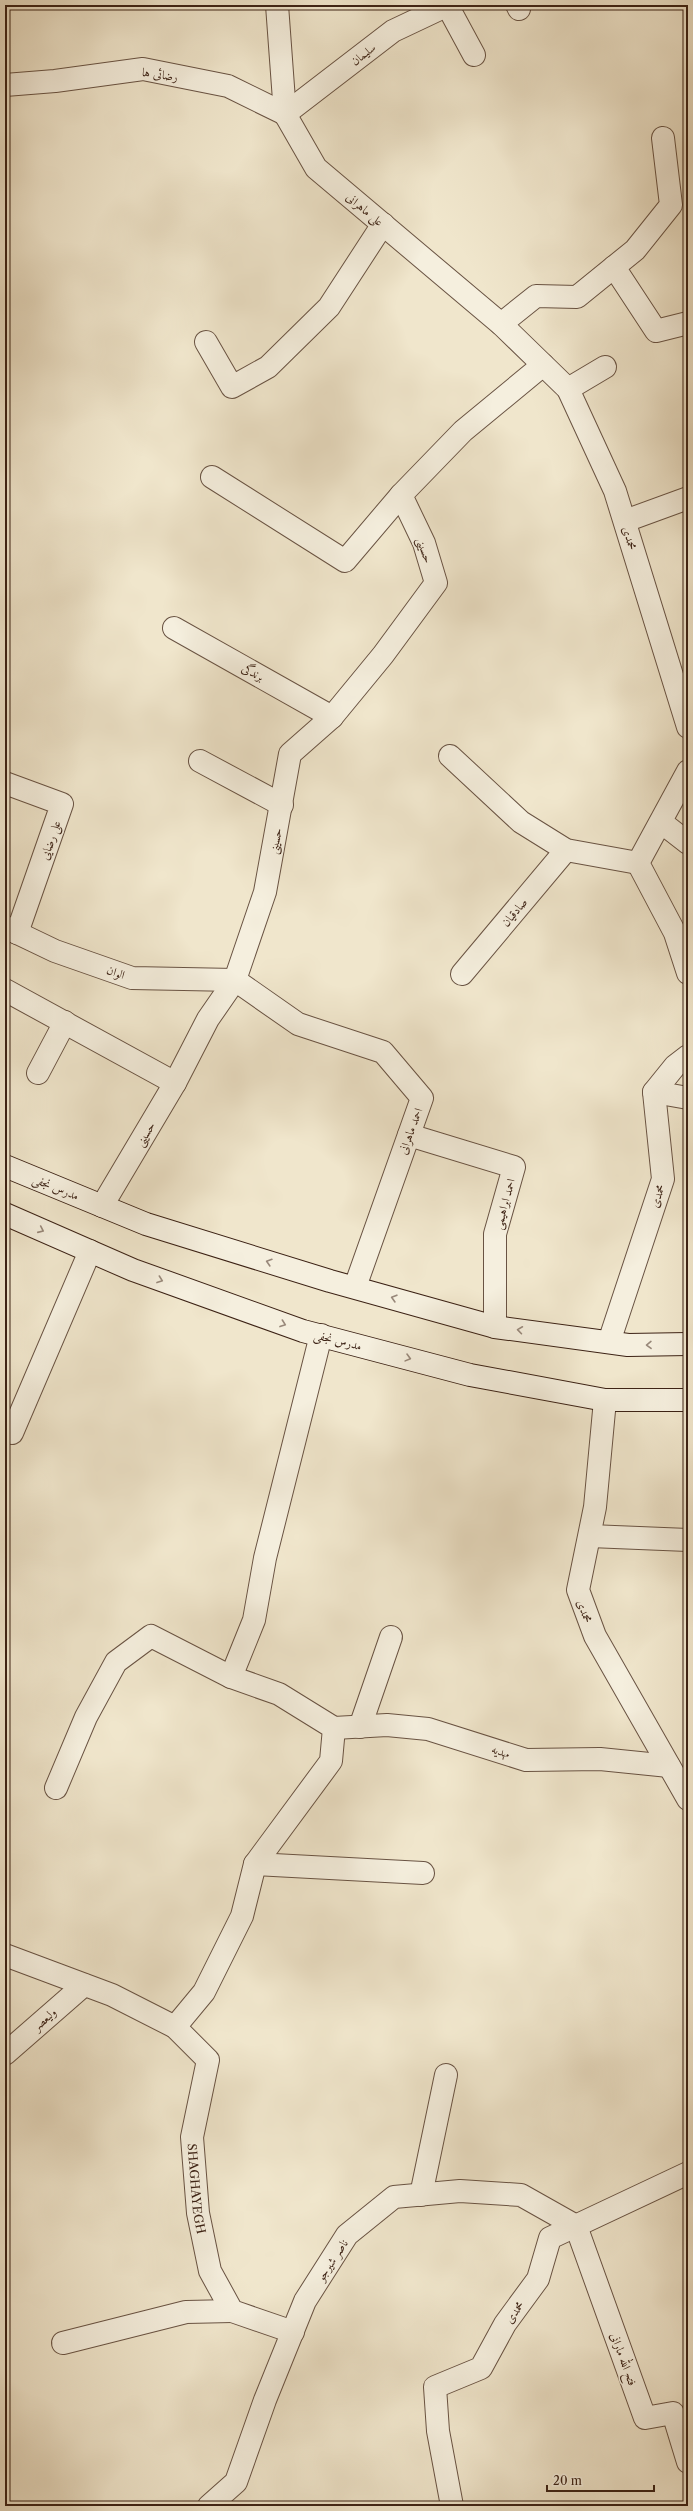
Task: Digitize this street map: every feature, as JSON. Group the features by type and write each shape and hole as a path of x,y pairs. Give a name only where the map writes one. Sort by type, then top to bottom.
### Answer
{"street":[{"name":"علی ماهرانی","path":"277,5 285,114 316,168 501,324 543,365"},
{"name":"سلیمان","path":"285,114 394,31 447,5"},
{"path":"447,5 474,55"},
{"name":"رضائی ها","path":"5,85 55,81 143,69 228,86 285,114"},
{"path":"501,324 536,296 577,297 635,250 680,205 663,138"},
{"path":"206,342 232,387 268,368 330,307 383,224"},
{"path":"614,267 656,332 688,322"},
{"path":"212,477 345,561 401,495 463,431 543,365"},
{"name":"محمدی","path":"543,365 568,389 615,491 688,726"},
{"path":"568,389 606,367"},
{"name":"حسینی","path":"102,1206 175,1083 208,1019 236,980 265,892 282,806 290,754 332,717 383,655 436,583 424,543 401,495"},
{"path":"625,521 688,498"},
{"name":"برندگی","path":"174,628 332,717"},
{"path":"450,756 521,822 566,850 638,863"},
{"path":"200,761 282,806"},
{"path":"638,863 688,771"},
{"name":"علی رضایی","path":"5,783 62,804 11,930"},
{"path":"661,822 688,843"},
{"name":"صادقیان","path":"462,974 566,850"},
{"path":"638,863 675,933 688,973"},
{"name":"الوان","path":"11,930 55,951 132,978 236,980"},
{"name":"احمد ماهرانی","path":"236,980 298,1024 382,1052 422,1098 355,1287"},
{"path":"5,990 175,1083"},
{"path":"38,1073 65,1022"},
{"path":"688,1056 675,1066 654,1092 688,1098"},
{"name":"محمدی","path":"609,1342 663,1180 654,1092"},
{"name":"احمد ابراهیمی","path":"409,1135 514,1166 495,1234 495,1327"},
{"name":"مدرس نجفی","path":"5,1166 146,1224 355,1287 495,1327 628,1345 688,1344"},
{"name":"مدرس نجفی","path":"5,1214 140,1273 303,1331 470,1375 605,1400 688,1400"},
{"path":"5,1430 12,1433 90,1251"},
{"path":"231,1677 254,1620 265,1558 321,1335"},
{"name":"محمدی","path":"605,1400 590,1536 578,1590 595,1636 688,1799"},
{"path":"590,1536 688,1540"},
{"path":"56,1788 86,1717 116,1662 151,1636 231,1677 279,1694 334,1728 330,1761 255,1864 242,1916 204,1992 175,2026"},
{"path":"360,1727 391,1637"},
{"name":"مهدیه","path":"334,1728 387,1725 428,1729 526,1760 600,1759 669,1766"},
{"path":"255,1864 423,1873"},
{"name":"SHAGHAYEGH","path":"5,1955 84,1984 175,2026 208,2060 192,2137 198,2213 210,2271 232,2311"},
{"name":"ولیعصر","path":"5,2054 84,1984"},
{"path":"421,2195 446,2075"},
{"name":"محمدی","path":"452,2506 438,2431 434,2387 480,2368 506,2324 538,2279 550,2238 688,2173"},
{"name":"ناصر شیرجو","path":"209,2506 236,2482 265,2400 305,2301 347,2235 394,2197 460,2192 521,2195 576,2226"},
{"name":"فتح الله مارانی","path":"576,2226 645,2418 673,2413 688,2462"},
{"path":"63,2343 186,2312 232,2311 293,2332"}]}
